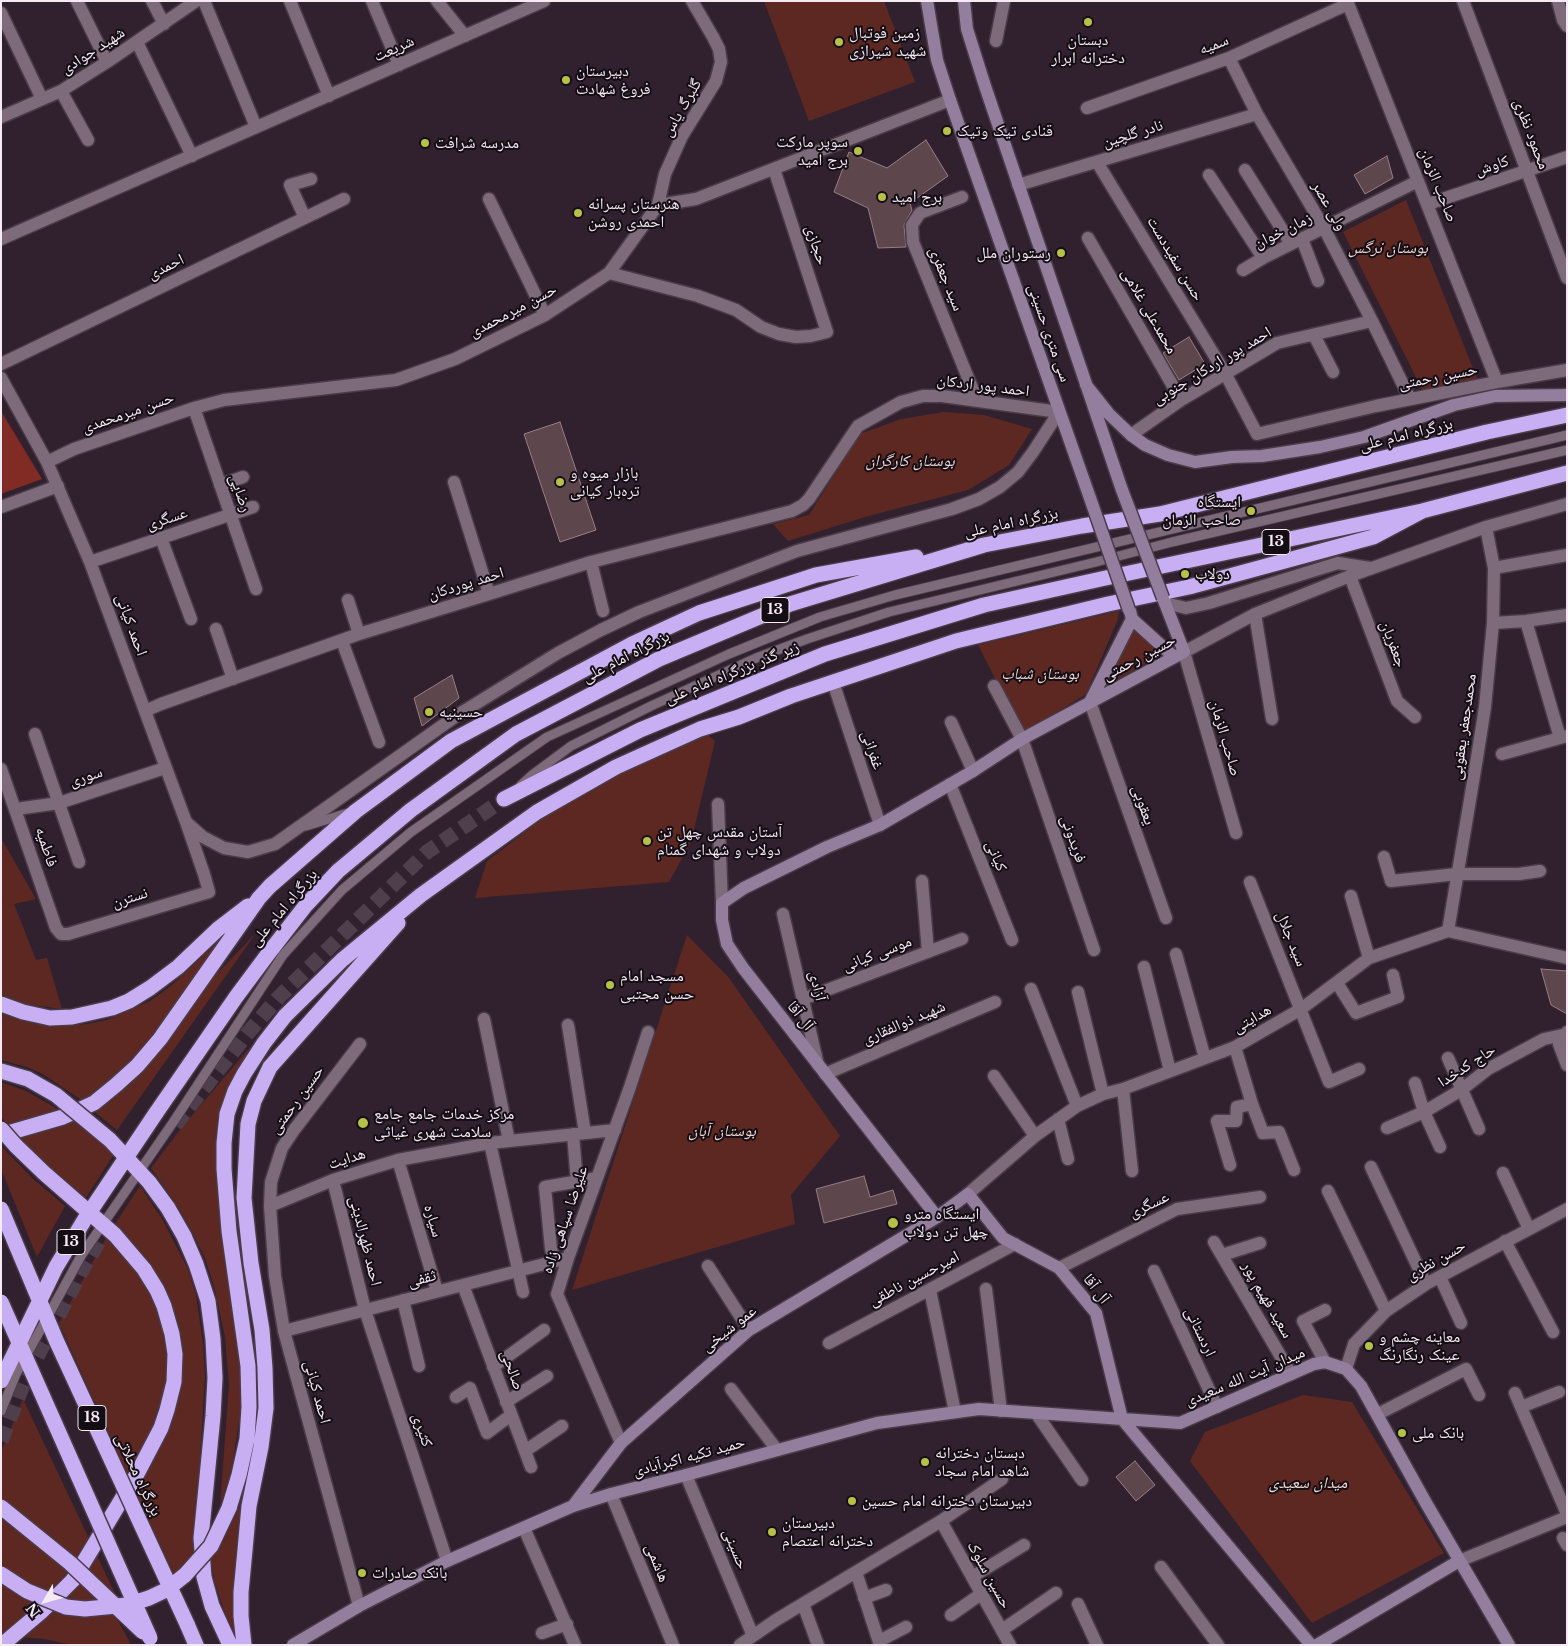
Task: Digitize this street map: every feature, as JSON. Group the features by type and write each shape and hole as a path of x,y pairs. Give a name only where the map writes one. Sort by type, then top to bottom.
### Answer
{"highway":[{"name":"بزرگراه امام علی","path":"1,1381 56,1267 85,1219 236,996 306,905 338,872 411,810 516,734 659,659 727,629 790,604 984,545 1082,526 1160,514 1487,432 1567,415"},
{"name":"13","path":"1422,511 1567,473"},
{"path":"1,1574 27,1591 53,1603 77,1608 104,1608 135,1603 166,1590 185,1575 211,1546 229,1508 239,1475 247,1439 249,1407 248,1366 229,1231 224,1178 224,1143 227,1114 235,1091 244,1074 285,1016 342,960 421,895 537,812 616,767 700,729 738,717 790,696 956,641 1108,604 1189,587 1373,537 1422,511"},
{"name":"زیر گذر بزرگراه امام علی","path":"506,798 640,730 825,654 984,605 1422,511"},
{"path":"1,1135 63,1117 94,1103 137,1066 160,1039 259,898 270,886 356,811 451,741 632,644 699,613 816,575 984,545"},
{"path":"244,1645 241,1592 244,1550 249,1506 262,1447 266,1408 265,1368 244,1198 248,1124 254,1101 270,1067 374,951 421,895"},
{"path":"1,1004 23,1012 50,1018 95,1013 121,1004 150,988 178,967 218,929 259,898"},
{"path":"1,1071 28,1079 56,1095 110,1140 149,1182 168,1208 184,1236 196,1264 208,1300 215,1378 202,1538 204,1577 212,1606 230,1645"},
{"path":"1,1129 37,1167 115,1235 144,1269 164,1306 172,1334 175,1354 174,1382 167,1410 161,1428 137,1474 72,1580 42,1611 2,1645"},
{"name":"بزرگراه محلاتی","path":"1,1210 56,1340 196,1645"},
{"name":"18","path":"1,1302 151,1641"},
{"path":"1,1507 70,1563 151,1641"}],"main road":[{"name":"سی متری حسینی","path":"927,1 937,60 950,100 1131,614 1179,655"},
{"name":"سی متری حسینی","path":"964,1 967,29 1018,185 1122,490 1164,600 1179,655"},
{"path":"1086,385 1109,414 1131,435 1145,445 1168,455 1195,462 1232,457 1262,456 1320,447 1364,437 1454,405 1495,396 1567,395"},
{"path":"1090,702 1131,614"},
{"name":"حسین رحمتی","path":"722,903 744,888 818,851 880,825 973,771 1022,739 1179,655"},
{"name":"آل آقا","path":"722,903 722,920 727,944 743,968 937,1217"},
{"name":"آل آقا","path":"968,1194 1003,1238 1059,1268 1096,1313 1122,1419"},
{"name":"عمو شیخی","path":"573,1506 621,1443 749,1330 937,1217 968,1194"},
{"name":"میدان آیت الله سعیدی","path":"1122,1419 1180,1423 1314,1364 1325,1362 1346,1369"},
{"path":"1346,1369 1361,1386 1378,1414 1459,1561 1509,1645"},
{"name":"حمید تکیه اکبرآبادی","path":"293,1645 359,1606 447,1561 573,1506 611,1494 877,1423 978,1409 1122,1419"},
{"path":"1122,1419 1311,1645"},
{"path":"1317,1645 1459,1561"}],"street":[{"path":"77,1 107,62"},
{"path":"152,1 164,24"},
{"name":"شهید جوادی","path":"1,117 61,91 196,1"},
{"path":"204,1 256,126"},
{"path":"290,1 329,96"},
{"path":"372,1 400,65"},
{"path":"437,1 465,36"},
{"name":"شریعت","path":"1,238 544,1"},
{"name":"گلبرگ یاس","path":"658,206 665,174 682,136 716,81 721,62 716,43 692,1"},
{"path":"996,40 1004,1"},
{"name":"محمود نظری","path":"1463,1 1567,278"},
{"path":"1558,1 1563,20 1567,26"},
{"name":"سمیه","path":"1086,108 1229,58 1348,3"},
{"name":"صاحب الزمان","path":"1348,3 1498,382"},
{"path":"1,13 42,99"},
{"path":"137,42 192,156"},
{"name":"ولی عصر","path":"1229,58 1257,114 1324,228 1410,399"},
{"path":"61,91 88,140"},
{"path":"658,206 696,199 950,100"},
{"name":"نادر گلچین","path":"1018,185 1257,114"},
{"name":"کاوش","path":"1428,204 1567,157"},
{"name":"حسن سفیددست","path":"1097,162 1225,373 1257,434"},
{"name":"حجازی","path":"609,273 698,296 736,310 762,327 779,334 796,337 827,332 774,169"},
{"path":"1245,170 1296,241 1318,281"},
{"path":"1209,175 1263,258"},
{"path":"305,218 290,186 311,179"},
{"name":"زمان خوان","path":"1243,270 1296,241 1418,181"},
{"name":"سید جعفری","path":"962,196 920,213 912,225 913,242 977,400"},
{"path":"489,199 545,315"},
{"name":"احمدی","path":"1,364 344,200"},
{"name":"حسن میرمحمدی","path":"47,462 74,448 194,408 224,400 396,380 455,359 545,315 609,273 658,206"},
{"name":"محمدعلی غلامی","path":"1088,238 1182,400"},
{"name":"احمد پور اردکان جنوبی","path":"1131,435 1182,400 1276,343 1372,321"},
{"path":"1314,335 1333,372"},
{"name":"حسین رحمتی","path":"1257,434 1410,399 1567,370"},
{"name":"احمد کیانی","path":"1,378 47,462 90,562 164,768 186,822 209,892"},
{"name":"احمد پور اردکان","path":"803,505 858,426 901,402 922,396 977,400 1059,412"},
{"name":"رضایی","path":"194,408 256,589"},
{"path":"186,822 202,837 224,848 248,852 274,844 456,716 558,653 601,630 639,612 797,551 952,509 979,499 1000,487 1018,472 1059,412"},
{"path":"220,485 243,477"},
{"path":"454,482 489,594"},
{"path":"1,507 58,486"},
{"name":"حسین رحمتی","path":"1179,655 1255,614 1350,576 1486,527 1567,504"},
{"name":"احمد پوردکان","path":"145,711 359,634 591,562 792,512 803,505"},
{"name":"عسگری","path":"90,562 254,507"},
{"name":"محمدجعفر یعقوبی","path":"1448,931 1485,707 1493,623 1494,568 1486,527"},
{"path":"161,538 191,619"},
{"path":"1494,568 1567,555"},
{"path":"591,562 603,611"},
{"path":"1164,600 1186,608 1209,603 1338,563 1372,568"},
{"name":"جعفریان","path":"1350,576 1397,702 1415,717"},
{"path":"348,600 359,634"},
{"path":"1255,614 1272,719"},
{"path":"1493,623 1526,621 1567,615"},
{"path":"1502,754 1563,737 1526,621"},
{"path":"216,628 233,679"},
{"path":"342,641 379,742"},
{"name":"صاحب الزمان","path":"1179,655 1236,833"},
{"name":"غفرانی","path":"834,685 880,825"},
{"name":"فریدونی","path":"994,686 1022,739 1094,950"},
{"name":"یعقوبی","path":"1090,702 1166,918"},
{"path":"951,722 973,771"},
{"path":"35,734 79,862"},
{"name":"سوری","path":"16,809 59,803 164,768"},
{"name":"فاطمیه","path":"1,769 56,928 61,934"},
{"name":"کیانی","path":"950,784 1012,940"},
{"name":"آل آقا","path":"718,804 722,903"},
{"path":"1384,857 1391,881 1457,874 1519,874 1540,870"},
{"path":"922,881 928,952"},
{"name":"سید جلال","path":"1250,882 1329,1082 1359,1068"},
{"name":"نسترن","path":"61,934 68,934 209,892"},
{"path":"1352,896 1369,958"},
{"name":"آزادی","path":"783,914 822,1070"},
{"path":"1448,931 1567,957"},
{"name":"هدایتی","path":"968,1194 1035,1136 1077,1106 1103,1094 1123,1089 1235,1047 1301,1009 1369,958 1448,931"},
{"name":"موسی کیانی","path":"803,999 962,939"},
{"path":"1176,954 1205,1058"},
{"path":"1144,968 1170,1071"},
{"path":"1336,983 1356,1012 1398,997 1393,975"},
{"path":"1031,988 1077,1106"},
{"path":"1078,992 1103,1094"},
{"name":"شهید ذوالفقاری","path":"822,1070 995,1002"},
{"path":"484,1019 509,1141"},
{"path":"568,1025 579,1133 577,1182"},
{"name":"علیرضا سپاهی زاده","path":"621,1443 557,1294 648,1032"},
{"path":"1566,1033 1559,1044 1567,1065"},
{"name":"حاج کدخدا","path":"1387,1128 1424,1112 1461,1090 1488,1069 1544,1040 1566,1033"},
{"name":"حسین رحمتی","path":"271,1182 282,1148 360,1044"},
{"path":"1235,1047 1263,1133 1279,1132 1294,1170"},
{"path":"1448,1058 1479,1129"},
{"path":"994,1076 1035,1136"},
{"path":"1415,1083 1424,1112 1440,1147"},
{"path":"1123,1089 1132,1171"},
{"path":"1230,1165 1217,1122 1236,1121 1236,1106 1252,1104"},
{"path":"1058,1119 1068,1159"},
{"name":"هدایت","path":"270,1206 333,1180 398,1160 490,1143 615,1130"},
{"path":"490,1143 523,1292"},
{"name":"سیاره","path":"398,1160 437,1292"},
{"path":"1371,1167 1426,1284"},
{"path":"1503,1173 1528,1229"},
{"path":"555,1261 551,1248 545,1187 597,1178"},
{"name":"احمد ظهرالدینی","path":"333,1180 365,1310"},
{"name":"احمد کیانی","path":"271,1182 270,1206 275,1276 284,1331 359,1606"},
{"path":"1328,1191 1386,1311"},
{"name":"عسگری","path":"1059,1268 1177,1208 1260,1197"},
{"name":"حسن نظری","path":"1346,1369 1354,1344 1386,1311 1426,1284 1567,1209"},
{"path":"1506,1241 1553,1332"},
{"name":"سعید فهیم پور","path":"1214,1242 1291,1374"},
{"path":"1222,1255 1260,1243"},
{"name":"امیرحسین ناطقی","path":"829,1343 1015,1244"},
{"name":"ثقفی","path":"284,1331 568,1258"},
{"path":"708,1266 749,1330"},
{"name":"اردستانی","path":"1154,1271 1217,1407"},
{"path":"1440,1277 1461,1323"},
{"name":"صالحی","path":"463,1285 531,1467"},
{"path":"986,1289 1001,1410"},
{"path":"930,1290 955,1412"},
{"path":"403,1300 419,1366"},
{"name":"کثیری","path":"365,1310 447,1561"},
{"path":"1325,1310 1303,1321 1325,1362"},
{"path":"493,1367 544,1330"},
{"path":"1378,1414 1466,1369 1479,1395"},
{"path":"506,1402 547,1376"},
{"path":"456,1397 470,1388 487,1433 511,1415"},
{"path":"731,1390 776,1450"},
{"path":"1521,1407 1559,1392"},
{"path":"1459,1561 1567,1516 1515,1393"},
{"path":"1036,1413 1082,1480"},
{"path":"525,1451 562,1426"},
{"name":"حسینی","path":"686,1475 746,1642"},
{"path":"746,1642 803,1604 940,1521 1002,1479"},
{"name":"هاشمی","path":"611,1494 673,1645"},
{"name":"حسین سلوک","path":"940,1521 1010,1645"},
{"path":"524,1528 575,1645"},
{"path":"972,1577 1024,1546"},
{"path":"1161,1567 1218,1645"},
{"path":"856,1572 880,1643 906,1627"},
{"path":"864,1598 886,1590"},
{"path":"1002,1630 1056,1593"},
{"path":"951,1614 981,1594"},
{"path":"803,1604 818,1645"},
{"path":"1078,1604 1098,1645"},
{"path":"542,1633 566,1624"}],"lane":[{"path":"1,1411 16,1374 81,1256 174,1121 283,955 342,890 410,832 546,737 729,654 820,617 895,595 1567,435"},
{"path":"506,798 570,746 651,706 756,658 806,639 889,612 956,595 1172,542 1567,450"},
{"path":"298,828 356,811"}],"green space":[{"name":"زمین فوتبال شهید شیرازی","path":"764,1 884,1 915,82 809,121"},
{"name":"بوستان نرگس","path":"1406,200 1480,386 1426,397 1343,232"},
{"name":"بوستان کارگران","path":"944,412 984,415 1032,429 1009,465 968,490 865,517 788,541 773,524 809,515 860,434 901,419"},
{"name":"بوستان شباب","path":"1119,611 1118,619 1086,694 1023,733 978,645"},
{"path":"1131,627 1162,654 1107,685"},
{"path":"699,728 715,741 691,842 669,882 475,898 487,861 572,796"},
{"path":"1,838 36,899 14,904 36,960 47,958 62,1009 25,1004 1,994"},
{"path":"256,933 117,1130 91,1109 141,1073 165,1045 206,985"},
{"path":"226,934 156,1032 125,1067 83,1101 43,1074 27,1067 1,1060 1,1014 24,1021 52,1026 87,1024 107,1020 150,1001 171,986"},
{"name":"بوستان آبان","path":"687,935 729,978 840,1136 791,1195 795,1224 572,1290"},
{"path":"250,1047 225,1097 217,1138 219,1207 240,1367 240,1414 232,1467 220,1506 229,1385 225,1336 214,1286 205,1258 178,1207 151,1168 179,1131"},
{"path":"1,1082 26,1091 59,1110 9,1127 1,1117"},
{"path":"72,1120 114,1154 85,1199 16,1136"},
{"path":"1,1146 33,1179 65,1206 37,1257 1,1169"},
{"path":"140,1186 162,1219 187,1267 196,1295 203,1344 205,1376 194,1556 174,1574 135,1492 168,1429 176,1407 180,1383 166,1292 150,1265 115,1224"},
{"path":"107,1236 131,1262 148,1287 159,1311 165,1334 168,1369 167,1385 157,1418 128,1476 59,1323"},
{"name":"میدان سعیدی","path":"1303,1395 1352,1402 1444,1553 1312,1623 1190,1461 1205,1432"},
{"path":"23,1399 118,1600 1,1499 1,1452"},
{"path":"243,1497 236,1560 235,1599 238,1642 223,1608 214,1579 211,1558 225,1538"},
{"path":"1,1515 69,1570 104,1602 66,1599 39,1589 1,1566"},
{"path":"1,1582 41,1604 1,1637"},
{"path":"54,1609 86,1617 115,1615 131,1645 72,1645 44,1639 22,1637 34,1629"}],"shaded area":[{"path":"1,411 42,479 1,494"}],"building":[{"name":"برج امید","path":"926,140 948,176 910,203 912,210 904,225 906,247 878,248 868,208 834,192 849,152 887,168"},
{"path":"1387,156 1393,178 1365,194 1354,175"},
{"path":"1189,337 1205,364 1179,380 1163,353"},
{"name":"بازار میوه و تره‌بار کیانی","path":"560,422 596,530 560,542 524,434"},
{"name":"حسینیه","path":"452,675 459,698 422,726 414,698"},
{"path":"1541,969 1567,971 1567,1014 1551,1005"},
{"path":"864,1176 870,1197 893,1190 897,1204 824,1223 816,1189"},
{"path":"1135,1461 1155,1485 1136,1501 1116,1477"}],"tunnel":[{"path":"175,1125 278,998 427,852 504,799"},
{"path":"1,1441 25,1380 81,1272 113,1217"}],"place":[{"name":"دبستان دخترانه ابرار","path":"1088,22"},
{"name":"زمین فوتبال شهید شیرازی","path":"839,42"},
{"name":"دبیرستان فروغ شهادت","path":"566,80"},
{"name":"قنادی تیک وتیک","path":"947,131"},
{"name":"مدرسه شرافت","path":"425,143"},
{"name":"سوپر مارکت برج امید","path":"858,151"},
{"name":"برج امید","path":"882,197"},
{"name":"هنرستان پسرانه احمدی روشن","path":"578,213"},
{"name":"رستوران ملل","path":"1061,253"},
{"name":"بازار میوه و تره‌بار کیانی","path":"560,482"},
{"name":"ایستگاه صاحب الزمان","path":"1251,511"},
{"name":"دولاب","path":"1185,574"},
{"name":"حسینیه","path":"429,712"},
{"name":"آستان مقدس چهل تن دولاب و شهدای گمنام","path":"647,841"},
{"name":"مسجد امام حسن مجتبی","path":"610,985"},
{"name":"مرکز خدمات جامع جامع سلامت شهری غیاثی","path":"363,1123"},
{"name":"ایستگاه مترو چهل تن دولاب","path":"893,1223"},
{"name":"معاینه چشم و عینک رنگارنگ","path":"1369,1346"},
{"name":"بانک ملی","path":"1402,1433"},
{"name":"دبستان دخترانه شاهد امام سجاد","path":"925,1462"},
{"name":"دبیرستان دخترانه امام حسین","path":"852,1501"},
{"name":"دبیرستان دخترانه اعتصام","path":"772,1532"},
{"name":"بانک صادرات","path":"362,1573"}]}
